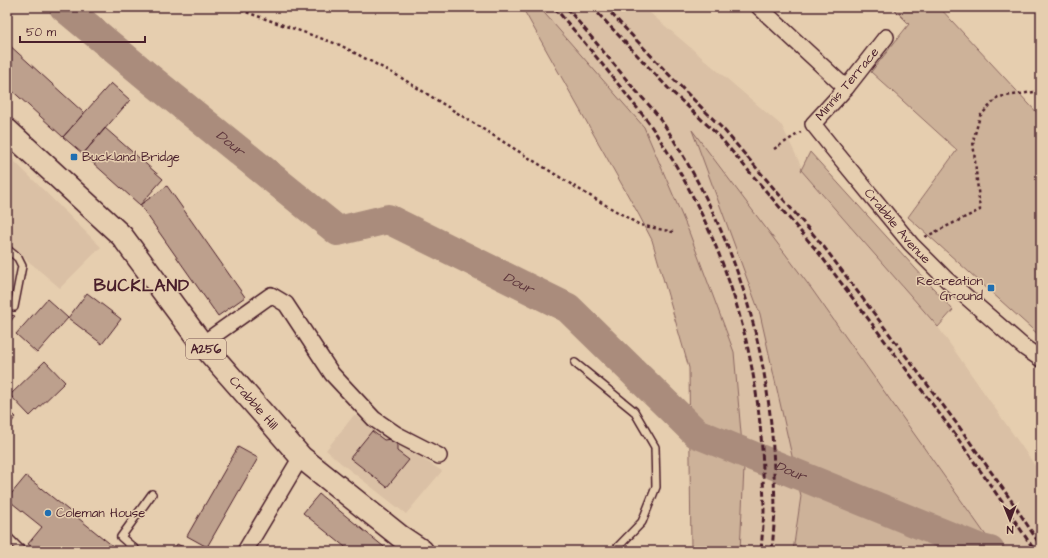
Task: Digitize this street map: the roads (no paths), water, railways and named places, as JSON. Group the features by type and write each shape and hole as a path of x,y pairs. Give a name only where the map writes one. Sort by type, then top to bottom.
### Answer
{"main road":[{"name":"Crabble Hill","path":"7,130 122,236 202,344 301,457 401,537 422,551"}],"street":[{"path":"759,7 846,88"},
{"name":"Minnis Terrace","path":"833,149 813,124 846,88 886,37"},
{"name":"Crabble Avenue","path":"833,149 911,244 947,280 1025,348 1041,359"},
{"path":"202,344 271,295 286,304 332,374 374,419 396,434 439,456"},
{"path":"245,551 301,457"}],"lane":[{"path":"7,249 18,258 22,266 14,307"},
{"path":"575,363 634,411 655,447 656,487 642,522 614,551"},
{"path":"137,551 122,537 152,494"},
{"path":"7,536 22,551"}],"waterway":[{"name":"Dour","path":"64,7 338,231 388,219 568,308 696,433 978,548 990,551"}],"railway":[{"path":"554,7 602,63 650,125 677,168 699,208 717,249 745,335 754,379 760,424 763,470 764,512 761,551"},
{"path":"566,7 663,123 709,204 727,246 743,289 755,332 765,377 771,423 774,470 775,512 772,551"},
{"path":"592,7 668,88 718,135 818,252 954,433 1035,551"},
{"path":"605,7 724,130 824,247 960,428 1013,503 1041,546"}],"place":[{"name":"Buckland Bridge","path":"74,157"},
{"name":"Recreation Ground","path":"991,288"},
{"name":"Coleman House","path":"48,513"}],"district":[{"name":"BUCKLAND","path":"142,286"}]}
